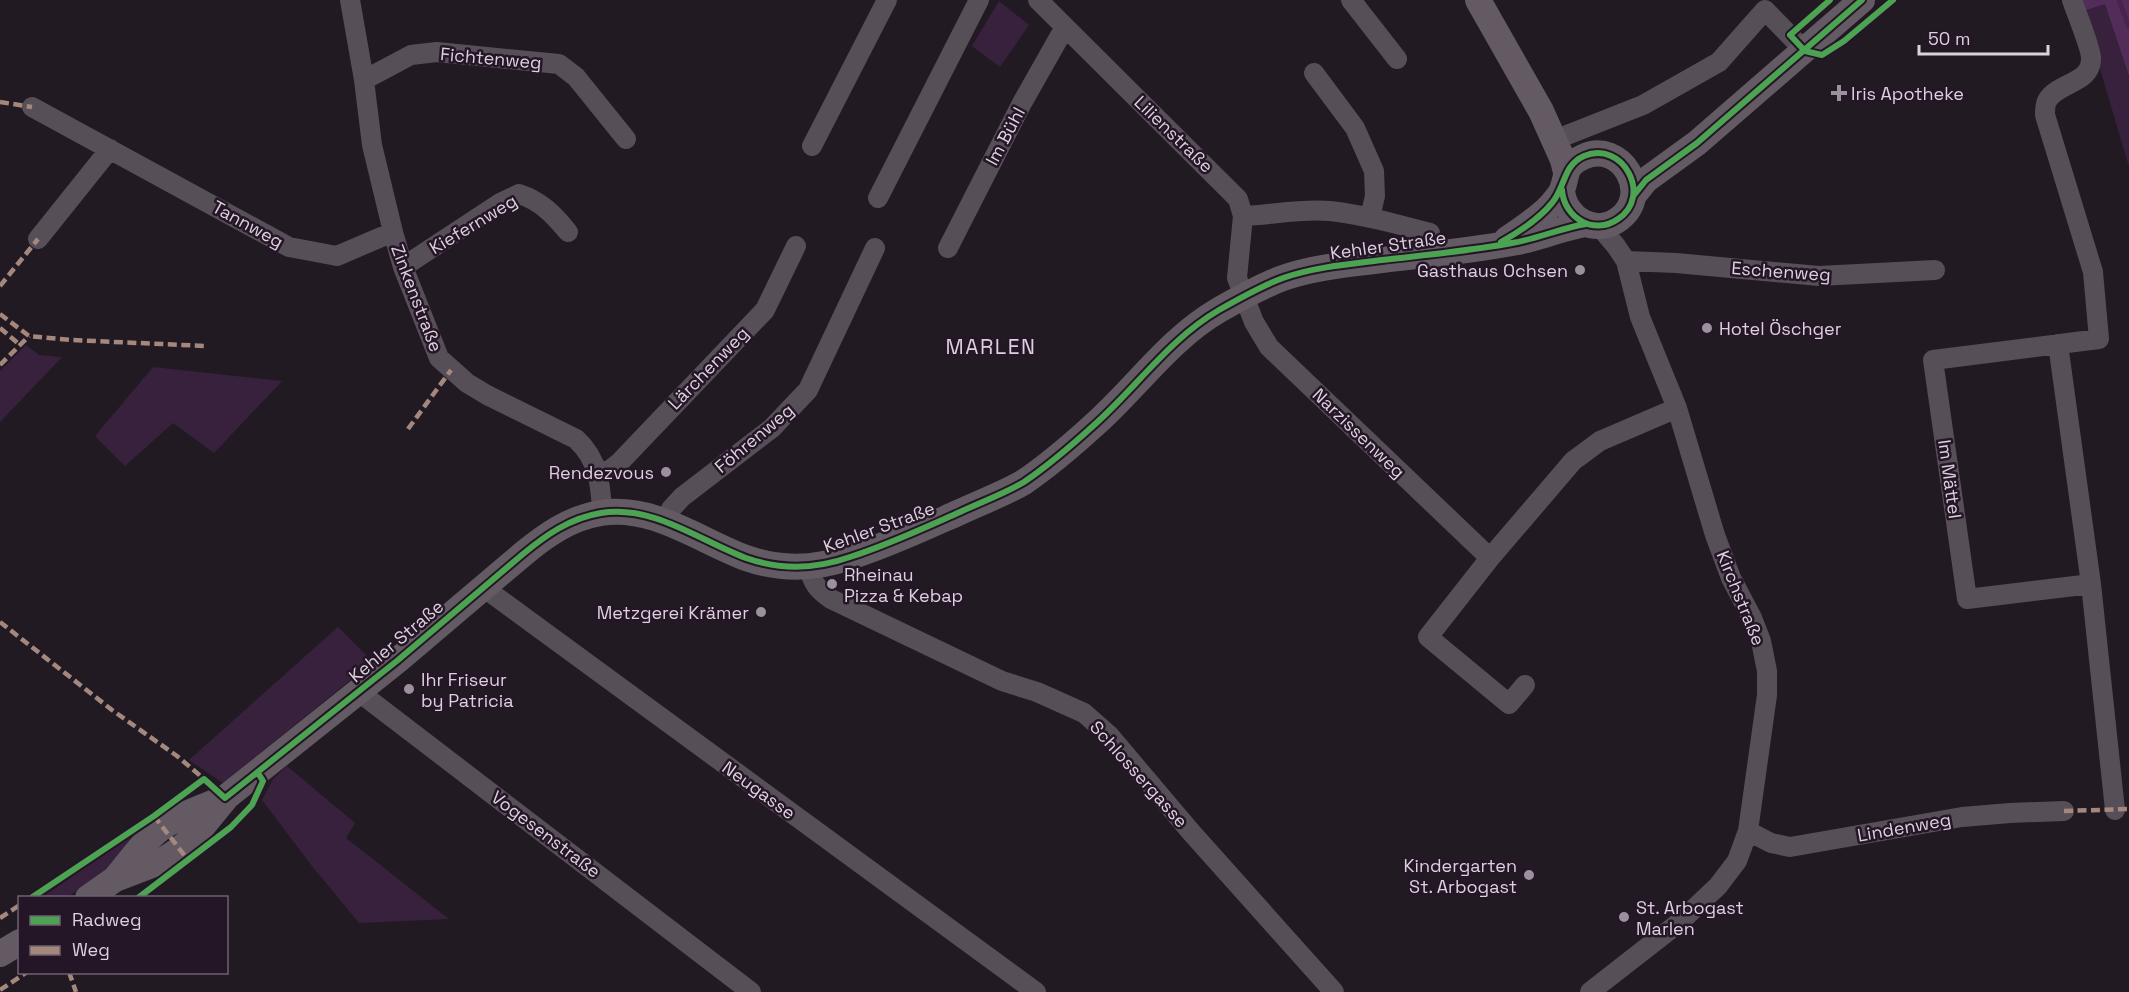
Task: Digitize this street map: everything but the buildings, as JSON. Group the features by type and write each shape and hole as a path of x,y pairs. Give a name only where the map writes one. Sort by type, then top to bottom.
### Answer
{"main road":[{"path":"1478,0 1541,111 1563,160 1564,203 1571,213 1610,216 1646,180 1679,157 1862,0"},
{"path":"1541,111 1583,148 1629,161 1645,160 1681,146 1711,130"},
{"path":"1606,156 1629,171 1633,183 1610,216"},
{"name":"Kehler Straße","path":"1496,245 1543,213 1579,159 1606,156"},
{"name":"Kehler Straße","path":"90,896 115,879 162,861 180,849 198,832 225,798 359,692 543,537 565,525 602,513 634,513 667,521 748,559 789,567 809,567 849,558 1021,483 1052,462 1096,424 1147,369 1192,329 1243,297 1285,278 1360,262 1515,243 1610,216"},
{"path":"0,954 18,943"}],"street":[{"name":"Zinkenstraße","path":"350,0 364,80 372,145 393,232 403,267 439,358 467,383 487,395 576,439 591,454 598,473 602,513"},
{"path":"812,146 887,0"},
{"path":"878,198 979,0"},
{"name":"Lilienstraße","path":"1038,0 1226,186 1238,199 1243,216"},
{"path":"1351,0 1397,60"},
{"name":"Im Mättel","path":"2072,0 2092,57 2088,70 2082,78 2058,90 2047,101 2044,115 2092,272 2099,339 1933,360 1967,599 2091,584"},
{"path":"1567,135 1643,105 1719,62 1765,10 1805,51"},
{"name":"Im Bühl","path":"948,248 1022,103 1065,27"},
{"name":"Fichtenweg","path":"364,80 411,55 436,52 559,64 576,77 626,139"},
{"name":"Kehler Straße","path":"1314,73 1355,128 1374,171 1375,196 1370,217"},
{"name":"Tannweg","path":"32,107 288,247 337,256 393,232"},
{"path":"38,238 110,149"},
{"name":"Kiefernweg","path":"403,267 500,203 519,194 533,198 551,212 568,232"},
{"name":"Kehler Straße","path":"1243,216 1329,211 1370,217 1430,233"},
{"path":"1243,216 1237,278 1243,297"},
{"name":"Kirchstraße","path":"1590,992 1681,921 1718,886 1737,861 1748,831 1767,695 1767,671 1758,634 1731,578 1677,408 1640,317 1625,259 1610,216"},
{"name":"Lärchenweg","path":"598,473 610,470 620,463 765,310 796,246"},
{"name":"Föhrenweg","path":"667,521 671,509 682,497 772,428 808,390 875,248"},
{"name":"Eschenweg","path":"1625,259 1819,276 1935,270"},
{"name":"Narzissenweg","path":"1243,297 1269,347 1490,558"},
{"path":"2058,344 2091,584 2115,810"},
{"path":"1525,685 1509,704 1428,637 1490,558 1573,460 1599,441 1677,408"},
{"name":"Schlossergasse","path":"809,567 811,580 831,599 1002,681 1037,692 1084,713 1109,735 1206,849 1334,992"},
{"name":"Neugasse","path":"483,587 1036,992"},
{"name":"Vogesenstraße","path":"359,692 639,904 727,985 752,992"},
{"name":"Lindenweg","path":"1748,831 1771,843 1790,847 1962,817 2064,811"}],"shaded area":[{"path":"2080,0 2129,0 2129,76 2105,4 2083,11"},
{"path":"999,1 1029,25 1000,67 972,46"},
{"path":"2105,3 2129,76 2129,167 2083,11"},
{"path":"26,345 39,355 62,357 0,422 0,371"},
{"path":"153,367 282,381 214,453 173,423 125,466 95,436"},
{"path":"338,627 373,662 223,783 189,760"},
{"path":"287,766 355,823 346,838 449,919 359,923 262,800 273,779"},
{"path":"147,825 116,864 69,896 44,896"}],"waterway":[{"path":"2119,0 2129,27"}],"marked path":[{"path":"0,102 32,107"},
{"path":"0,286 38,239"},
{"path":"0,314 29,336 206,346"},
{"path":"0,328 20,345"},
{"path":"0,365 29,336"},
{"path":"408,429 451,370"},
{"path":"0,622 204,779"},
{"path":"2064,811 2129,809"},
{"path":"154,816 188,860"},
{"path":"0,918 18,906"},
{"path":"0,990 24,974"},
{"path":"70,974 76,992"}],"cycle path":[{"path":"1830,0 1790,35 1805,51 1822,55 1844,41 1893,0"},
{"path":"1634,195 1646,180 1697,143 1862,0"},
{"path":"1501,242 1528,225 1547,209 1556,197 1572,165 1584,156 1598,153 1611,156 1621,163 1629,173 1633,185 1633,197 1628,209 1618,219 1599,226 1590,225 1574,216 1568,209 1562,190"},
{"path":"34,896 154,816 204,779 225,798 398,660 532,547 569,523 601,513 639,514 658,519 728,551 759,562 772,565 811,566 837,561 906,536 1024,482 1093,426 1184,335 1219,310 1267,285 1295,274 1320,269 1496,246 1586,224"},
{"path":"141,896 231,827 252,805 263,781 258,773"}],"place":[{"name":"Iris Apotheke","path":"1839,93"},
{"name":"Gasthaus Ochsen","path":"1580,270"},
{"name":"Hotel Öschger","path":"1707,328"},
{"name":"Rendezvous","path":"666,472"},
{"name":"Rheinau Pizza & Kebap","path":"832,584"},
{"name":"Metzgerei Krämer","path":"761,612"},
{"name":"Ihr Friseur by Patricia","path":"409,689"},
{"name":"Kindergarten St. Arbogast","path":"1529,875"},
{"name":"St. Arbogast Marlen","path":"1624,917"}],"district":[{"name":"MARLEN","path":"991,346"}]}
